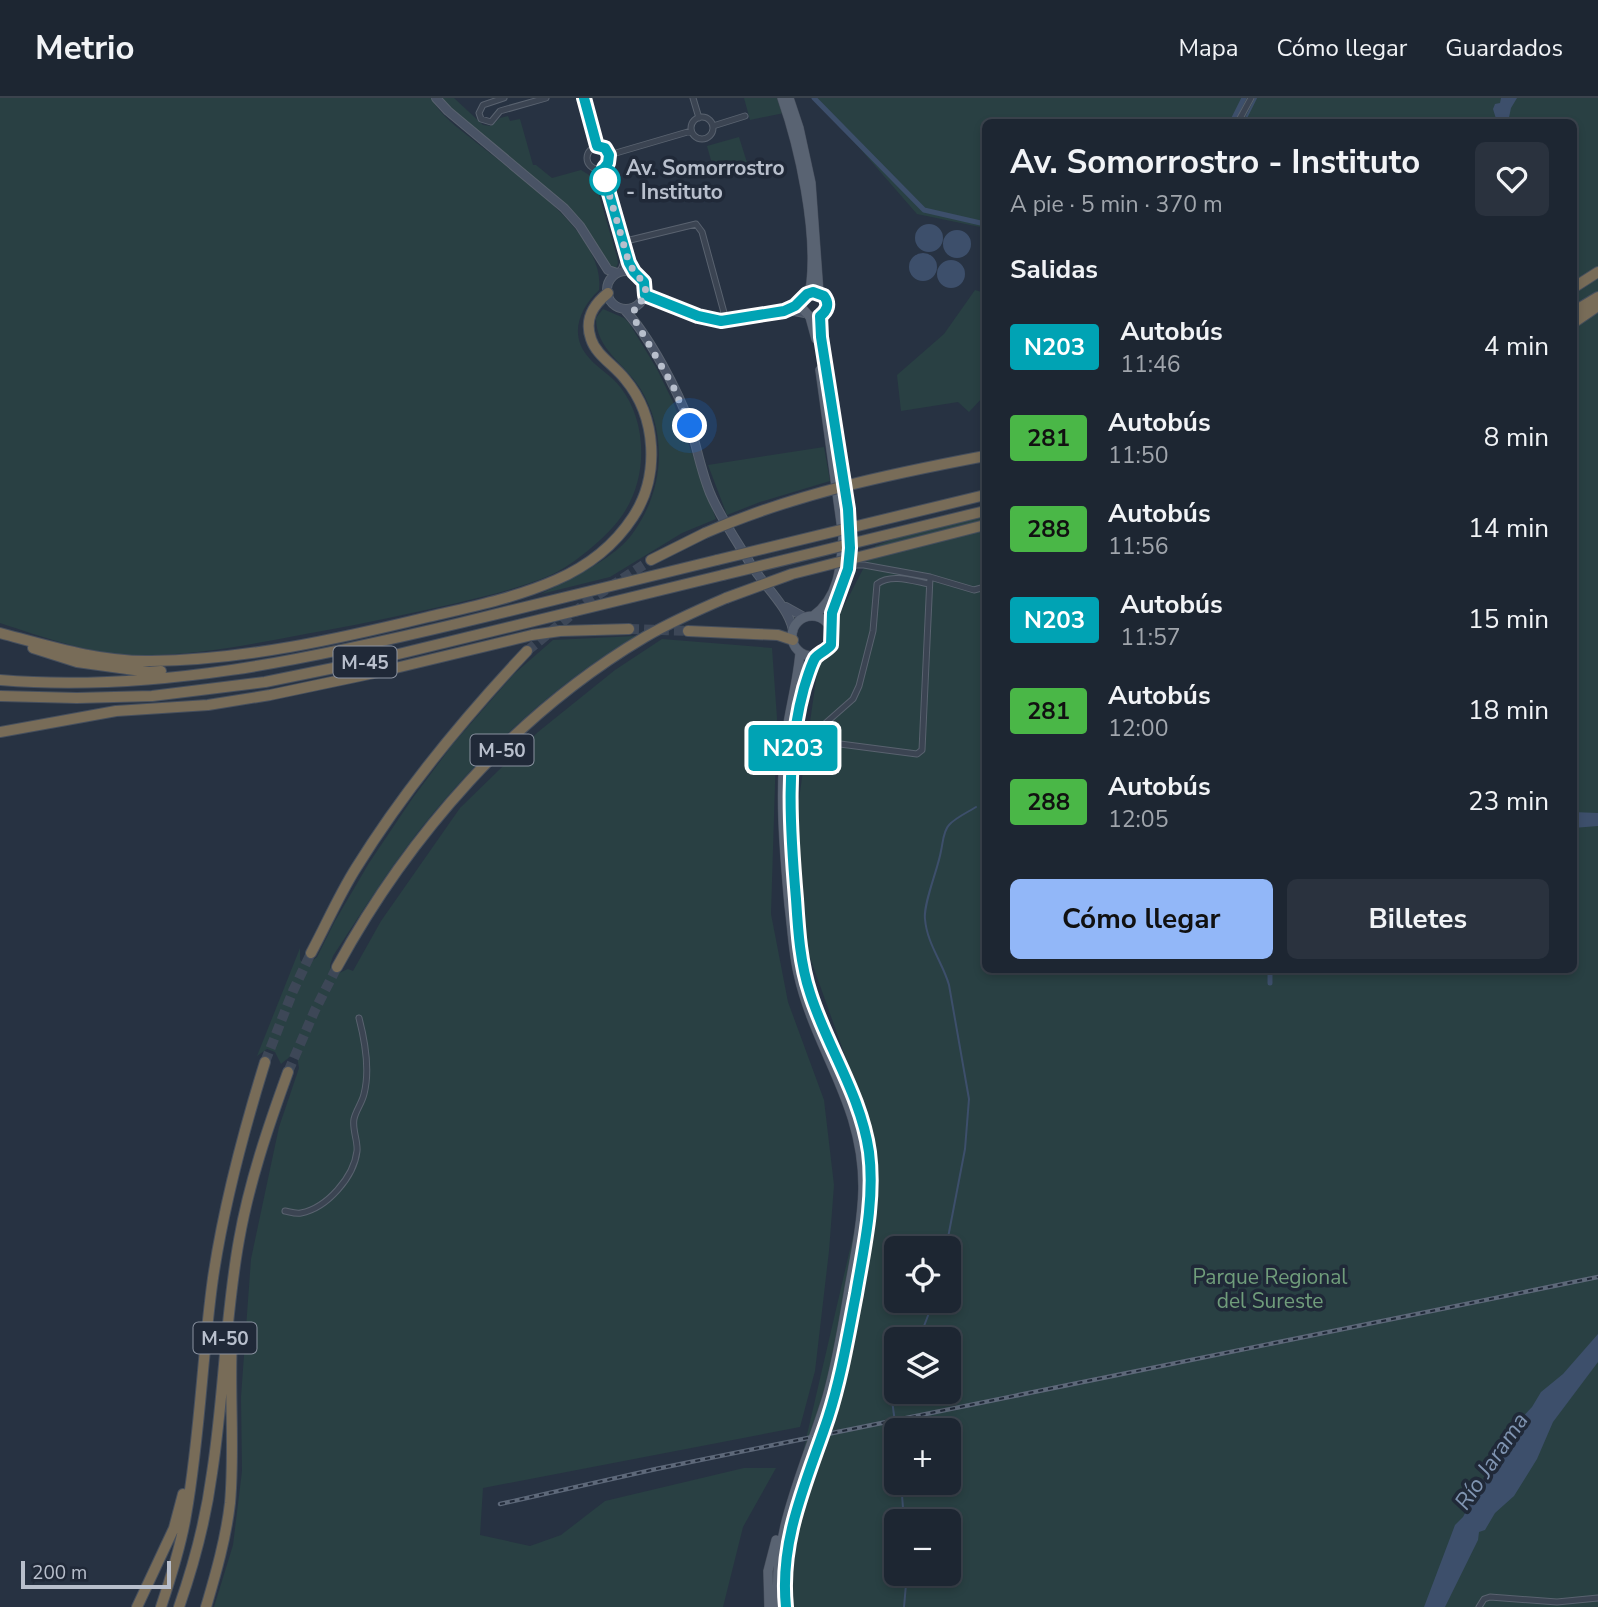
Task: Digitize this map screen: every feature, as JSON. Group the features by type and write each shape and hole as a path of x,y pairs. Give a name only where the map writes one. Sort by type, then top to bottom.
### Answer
{"highway":[{"path":"1577,285 1598,272"},
{"path":"0,634 79,653 149,662 256,652 451,612 532,589 580,567 605,550 634,515 646,488 651,463 649,428 638,398 591,339 589,319 592,309 608,288"},
{"path":"1577,310 1598,297"},
{"path":"1577,320 1598,306"},
{"path":"651,560 705,533 792,500 904,472 982,457"},
{"name":"M-45","path":"0,680 77,683 206,673 266,665 372,644 982,496"},
{"name":"M-45","path":"0,696 152,696 206,691 319,672 982,512"},
{"name":"M-50","path":"337,967 360,926 447,807 516,735 555,700 615,656 679,618 726,598 803,571 982,526"},
{"path":"0,732 116,711 208,705 270,695 532,635 561,631 629,629"},
{"path":"688,631 793,635"},
{"path":"0,634 77,662 149,672 190,670 206,673"},
{"name":"M-50","path":"311,953 354,870 406,793 461,723 527,652"},
{"path":"0,732 136,702 152,696"},
{"name":"M-50","path":"161,1607 186,1517 208,1320 226,1202 265,1062"},
{"name":"M-50","path":"179,1607 205,1515 213,1471 226,1328 239,1239 261,1149 288,1072"},
{"path":"205,1607 223,1542 229,1504 232,1349 239,1239"},
{"path":"137,1607 174,1528 194,1458"}],"main road":[{"path":"782,98 795,139 809,214 811,286 804,298"},
{"path":"789,98 799,128 811,183 819,293"},
{"path":"804,298 819,293"},
{"path":"811,315 825,313 828,304 826,298 819,293"},
{"path":"800,652 817,656 831,645 832,613 848,569 850,548 848,509 821,337 804,298"},
{"path":"769,1607 770,1557 832,1376 861,1224 863,1189 860,1145 851,1108 807,1007 794,956 786,868 783,790 786,737 800,652 793,635 797,622 826,605 836,583 841,561 842,537 811,315"},
{"path":"809,616 824,620 830,626"},
{"path":"786,1607 784,1580 787,1540 839,1379 865,1241 870,1180 869,1152 860,1112 810,995 801,955 790,822 794,738 804,691 817,656"},
{"path":"778,1607 778,1559 787,1512"}],"street":[{"path":"436,98 564,208 580,226 608,270 618,273 634,272"},
{"path":"504,98 482,105 478,113 481,120 491,122 500,111 546,98"},
{"path":"584,98 597,146"},
{"path":"693,98 699,118"},
{"path":"1240,119 1251,98"},
{"path":"713,126 745,116"},
{"path":"699,118 708,119 713,126 706,139 696,138 691,131 692,123 699,118"},
{"path":"609,155 691,131"},
{"path":"597,146 605,148 609,155 608,163 602,168 591,167 587,158 591,149 597,146"},
{"path":"602,168 626,254 634,272 644,282 645,295 634,307 624,309"},
{"path":"622,242 696,224 703,233 726,320"},
{"path":"597,253 613,303 624,309 636,322 686,415 707,485 720,513 766,589 791,619 793,635"},
{"path":"608,288 624,264 626,254"},
{"path":"645,295 709,319 726,320 784,311 811,315"},
{"path":"784,311 804,298"},
{"path":"634,307 636,322"},
{"path":"850,548 854,557 864,565"},
{"path":"848,569 864,565 974,590 982,588"},
{"path":"816,741 819,729 853,699 859,686 873,631 877,584 883,579 895,578 929,580"},
{"path":"794,738 917,754 922,750 929,580"},
{"path":"780,604 809,616"},
{"path":"285,1211 299,1214 317,1208 330,1197 351,1170 357,1153 357,1136 353,1122 365,1092 365,1049 359,1018"},
{"path":"1479,1607 1484,1598 1490,1597 1557,1602 1598,1598"}],"green space":[{"path":"0,98 431,98 450,121 553,205 588,247 597,268 599,290 582,314 579,341 590,359 621,388 637,419 640,437 640,472 628,506 618,521 588,550 561,570 505,591 373,621 228,648 180,654 116,654 82,648 0,623"},
{"path":"441,98 454,98 483,125 491,126 500,118 508,116 510,121 520,119 533,165 552,178 581,170 594,178 617,257 616,268 609,267 588,233"},
{"path":"744,98 778,98 784,113 750,120"},
{"name":"Parque Regional del Sureste","path":"816,98 1598,98 1598,1607 785,1607 778,1560 866,1180 849,1067 786,890 820,652 875,546 982,506 982,973 1577,973 1577,119 982,119 982,227 917,214"},
{"path":"739,137 749,169 716,178 707,146"},
{"path":"975,290 982,292 982,398 969,412 958,402 901,411 897,375 944,334"},
{"path":"603,309 629,323 657,369 674,404 716,519 682,533 610,577 541,594 588,569 621,546 641,520 656,483 659,444 655,425 640,388 601,338 596,318"},
{"path":"824,447 830,481 727,515 708,465"},
{"path":"636,636 605,655 546,700 466,776 395,862 333,956 330,965 332,976 348,969 353,971 381,921 460,808 538,732 615,670 662,639 772,648 777,718 771,914 788,1002 824,1100 834,1185 815,1371 800,1427 483,1488 480,1535 530,1546 561,1535 605,1501 744,1468 776,1468 743,1527 723,1607 214,1607 233,1545 242,1471 241,1397 251,1259 279,1127 299,1068 297,1057 292,1055 281,1064 275,1052 267,1049 257,1056 300,948 300,960 307,965 317,957 369,863 412,799 453,744 514,674 553,640"}],"water":[{"path":"1501,98 1517,98 1509,119 1496,119 1493,109 1495,104 1500,103"},
{"path":"929,224 939,228 943,238 939,248 929,252 919,248 915,238 919,228"},
{"path":"957,230 967,234 971,244 967,254 957,258 947,254 943,244 947,234"},
{"path":"923,253 933,257 937,267 933,277 923,281 913,277 909,267 913,257"},
{"path":"951,260 961,264 965,274 961,284 951,288 941,284 937,274 941,264"},
{"path":"1577,812 1598,813 1598,826 1577,828"},
{"path":"1598,1334 1598,1362 1553,1422 1537,1459 1514,1496 1495,1513 1485,1530 1479,1532 1478,1540 1445,1607 1424,1607 1455,1525 1463,1517 1481,1482 1501,1455 1515,1425 1532,1407 1541,1392 1563,1374"}],"waterway":[{"path":"814,98 924,210 982,223"},
{"path":"1234,119 1244,98"},
{"path":"1246,119 1256,98"},
{"path":"948,1236 965,1149 969,1099 949,985 929,937 925,913 946,830 955,820 976,807"},
{"path":"1270,973 1270,983"},
{"path":"924,1327 929,1313"},
{"path":"893,1404 894,1418"},
{"path":"902,1495 903,1509"},
{"path":"904,1607 906,1586"}],"tunnel":[{"path":"527,651 587,602 651,560"},
{"path":"629,629 688,631"},
{"path":"265,1062 311,953"},
{"path":"288,1072 337,967"}],"railway":[{"path":"500,1504 656,1469 1598,1277"}],"bus line":[{"name":"N203","path":"584,98 597,146 605,148 609,155 604,176 629,263 644,282 645,295 698,316 721,321 784,311 802,302 804,296 813,292 824,296 828,304 825,313 820,316 821,337 848,509 850,548 848,569 832,613 831,645 814,660 800,704 794,738 790,822 801,955 808,987 860,1112 869,1152 870,1180 865,1241 839,1379 787,1540 784,1567 786,1607"}],"place":[{"name":"Av. Somorrostro - Instituto","path":"605,180"}],"route":[{"path":"605,180 604,176 629,263 644,282 645,295 633,312 636,322 673,386 690,426"}],"water label":[{"name":"Río Jarama","path":"1491,1461"}]}
